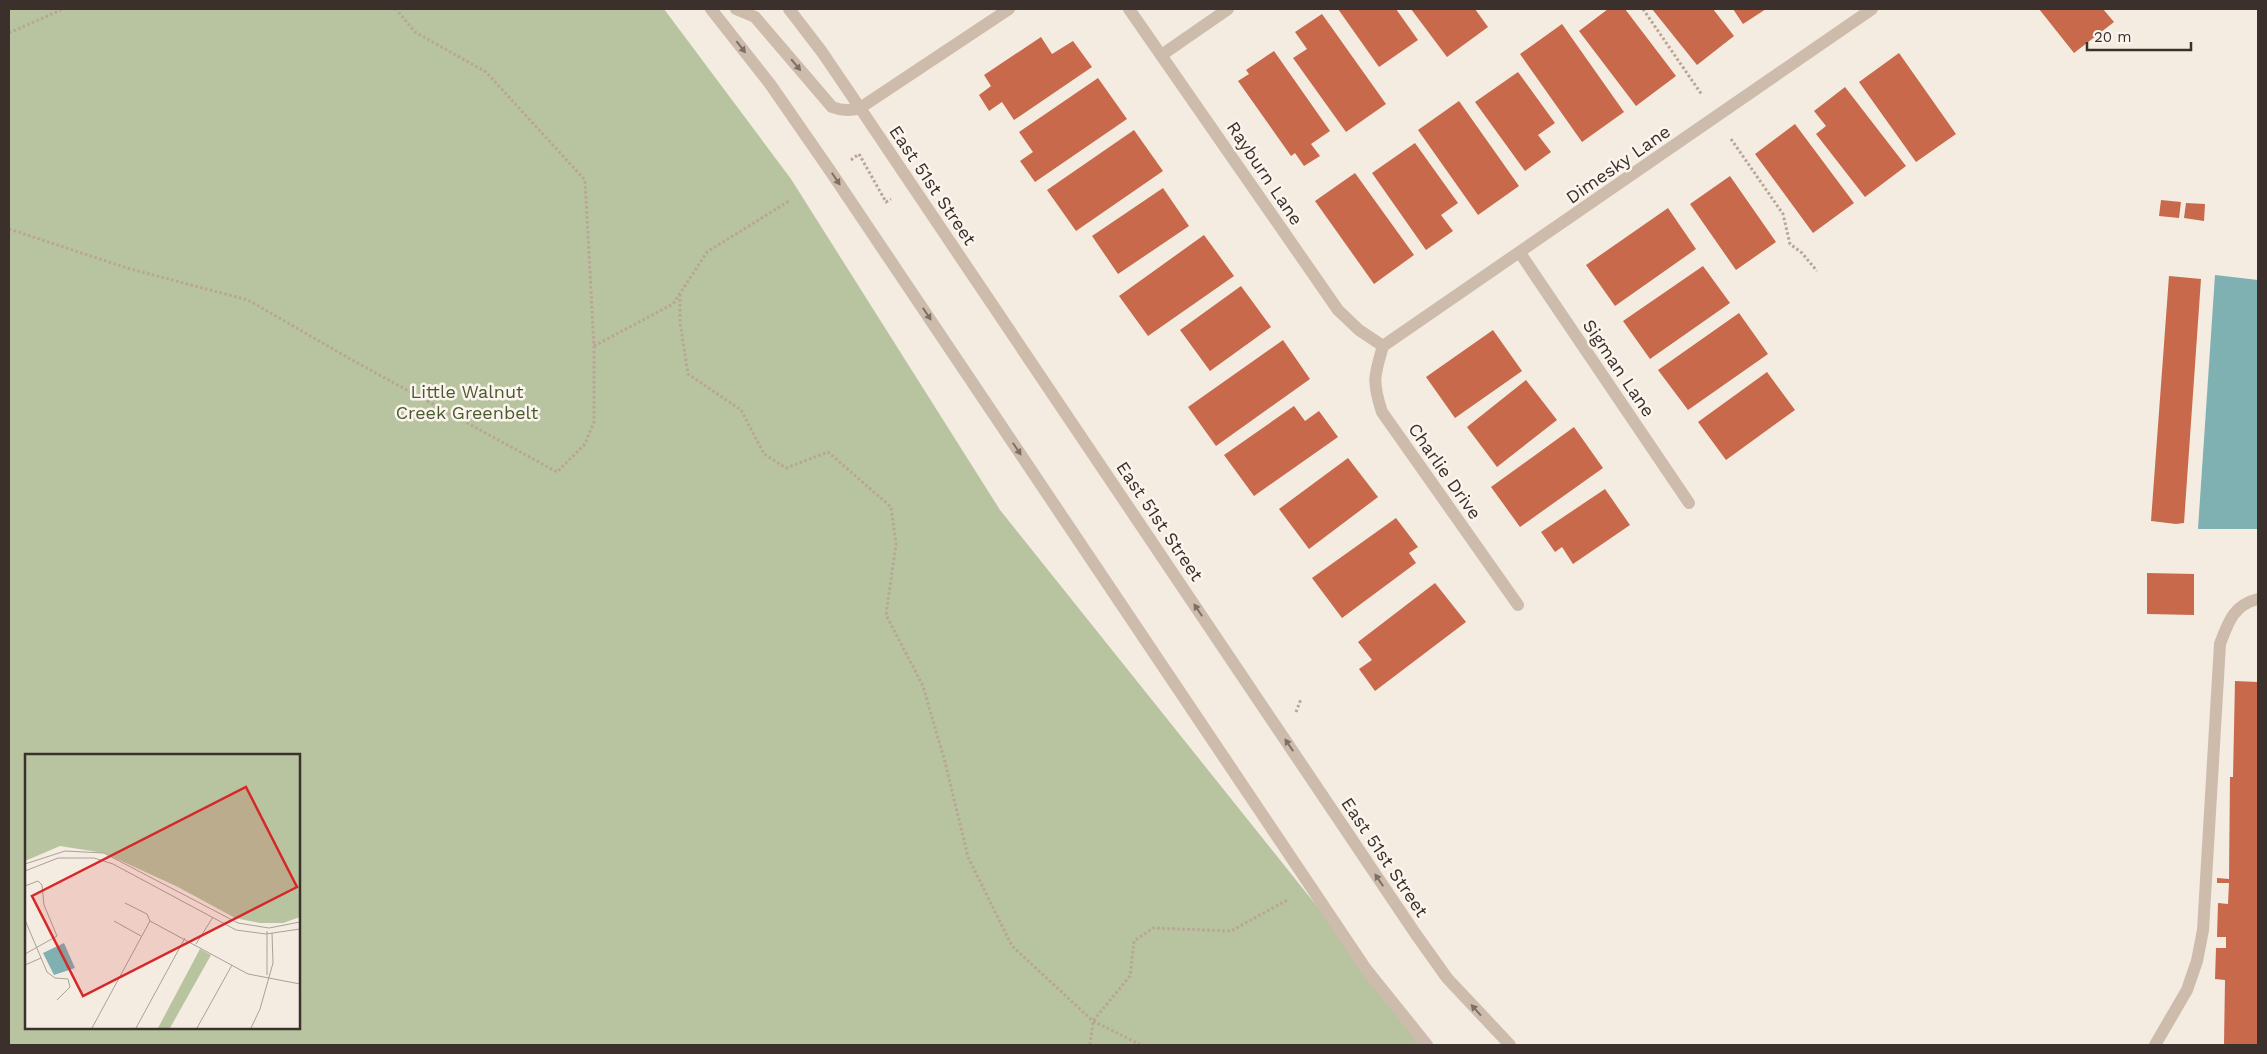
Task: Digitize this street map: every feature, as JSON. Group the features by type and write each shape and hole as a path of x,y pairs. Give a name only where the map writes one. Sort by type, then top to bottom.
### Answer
{"street":[{"path":"711,9 770,84 832,172 1366,969 1427,1045"},
{"path":"736,9 755,18 832,107 852,111 860,108 1009,9"},
{"name":"East 51st Street","path":"789,9 822,52 860,108 1415,933 1447,978 1510,1045"},
{"name":"Rayburn Lane","path":"1129,9 1163,54 1338,310 1359,330 1383,346"},
{"path":"1163,54 1228,9"},
{"name":"Dimesky Lane","path":"1383,346 1872,9"},
{"name":"Sigman Lane","path":"1520,253 1689,503"},
{"name":"Charlie Drive","path":"1383,346 1374,377 1376,395 1382,412 1518,605"},
{"path":"2155,1045 2187,990 2197,961 2203,930 2220,644 2230,617 2248,601 2258,599"}],"path":[{"path":"9,33 64,9"},
{"path":"9,228 127,268 248,300 352,360 557,472 585,444 594,422 594,346 585,180 486,72 415,32 396,9"},
{"path":"1644,9 1702,95"},
{"path":"1731,138 1782,214 1790,244 1802,253 1817,271"},
{"path":"847,162 859,154 886,202 896,196"},
{"path":"594,346 673,304 707,252 789,201"},
{"path":"680,294 680,322 688,374 740,410 764,454 786,468 828,452 891,507 896,544 886,616 923,686 968,858 1012,946 1093,1021 1141,1045"},
{"path":"1090,1045 1093,1021 1130,976 1134,941 1153,928 1231,931 1269,911 1310,885"}],"green space":[{"name":"Little Walnut Creek Greenbelt","path":"9,9 664,9 791,179 1000,510 1428,1045 9,1045"}],"water":[{"path":"2215,275 2258,280 2258,529 2198,529"}],"building":[{"path":"1338,9 1396,9 1418,40 1379,67"},
{"path":"1411,9 1475,9 1488,27 1447,57"},
{"path":"1608,9 1625,9 1676,76 1636,106 1579,31"},
{"path":"1652,9 1713,9 1734,36 1697,65"},
{"path":"1733,9 1766,9 1743,24"},
{"path":"2039,9 2103,9 2114,22 2074,53"},
{"path":"1322,14 1386,104 1346,132 1293,58 1307,49 1295,32"},
{"path":"1562,24 1624,112 1582,142 1520,54"},
{"path":"1041,37 1052,54 1073,41 1092,67 1014,120 1002,102 989,111 979,95 991,86 984,75"},
{"path":"1274,51 1330,131 1311,144 1320,156 1304,166 1295,153 1291,156 1238,81 1249,74 1246,70"},
{"path":"1899,53 1956,134 1916,162 1859,82"},
{"path":"1518,72 1555,123 1538,135 1551,152 1525,171 1475,102"},
{"path":"1098,78 1127,119 1035,182 1020,161 1033,152 1019,132"},
{"path":"1845,87 1906,166 1865,197 1816,134 1826,126 1814,111"},
{"path":"1459,101 1519,186 1478,215 1418,130"},
{"path":"1795,124 1854,203 1813,233 1755,154"},
{"path":"1134,130 1163,171 1076,231 1047,190"},
{"path":"1415,143 1458,203 1441,215 1453,231 1426,250 1372,173"},
{"path":"1355,173 1414,255 1374,284 1315,201"},
{"path":"1730,176 1776,242 1736,270 1690,204"},
{"path":"1163,188 1189,226 1118,274 1092,236"},
{"path":"2161,200 2181,202 2179,218 2159,216"},
{"path":"2186,203 2205,204 2204,221 2184,218"},
{"path":"1668,208 1696,249 1615,306 1586,265"},
{"path":"1204,235 1234,276 1148,336 1119,296"},
{"path":"1703,266 1730,303 1650,359 1623,321"},
{"path":"2169,276 2201,279 2184,523 2176,524 2151,521"},
{"path":"1241,286 1271,327 1210,371 1180,330"},
{"path":"1739,313 1768,354 1688,410 1658,370"},
{"path":"1493,330 1522,371 1455,418 1426,377"},
{"path":"1283,340 1310,379 1216,446 1188,407"},
{"path":"1767,372 1795,410 1726,460 1698,422"},
{"path":"1526,380 1557,420 1497,467 1467,427"},
{"path":"1294,406 1305,421 1319,411 1338,437 1254,496 1224,455"},
{"path":"1574,427 1603,468 1520,527 1491,487"},
{"path":"1348,458 1378,497 1309,549 1279,509"},
{"path":"1605,489 1630,525 1573,564 1562,547 1555,552 1541,532"},
{"path":"1396,518 1418,547 1409,553 1416,563 1342,618 1312,578"},
{"path":"2147,573 2194,574 2194,615 2147,614"},
{"path":"1435,583 1466,622 1375,691 1359,669 1372,660 1358,642"},
{"path":"2235,681 2258,682 2258,1045 2224,1045 2225,980 2215,979 2216,948 2226,948 2226,937 2217,937 2218,903 2228,904 2229,883 2217,883 2217,878 2229,879 2230,777 2233,777"}]}
